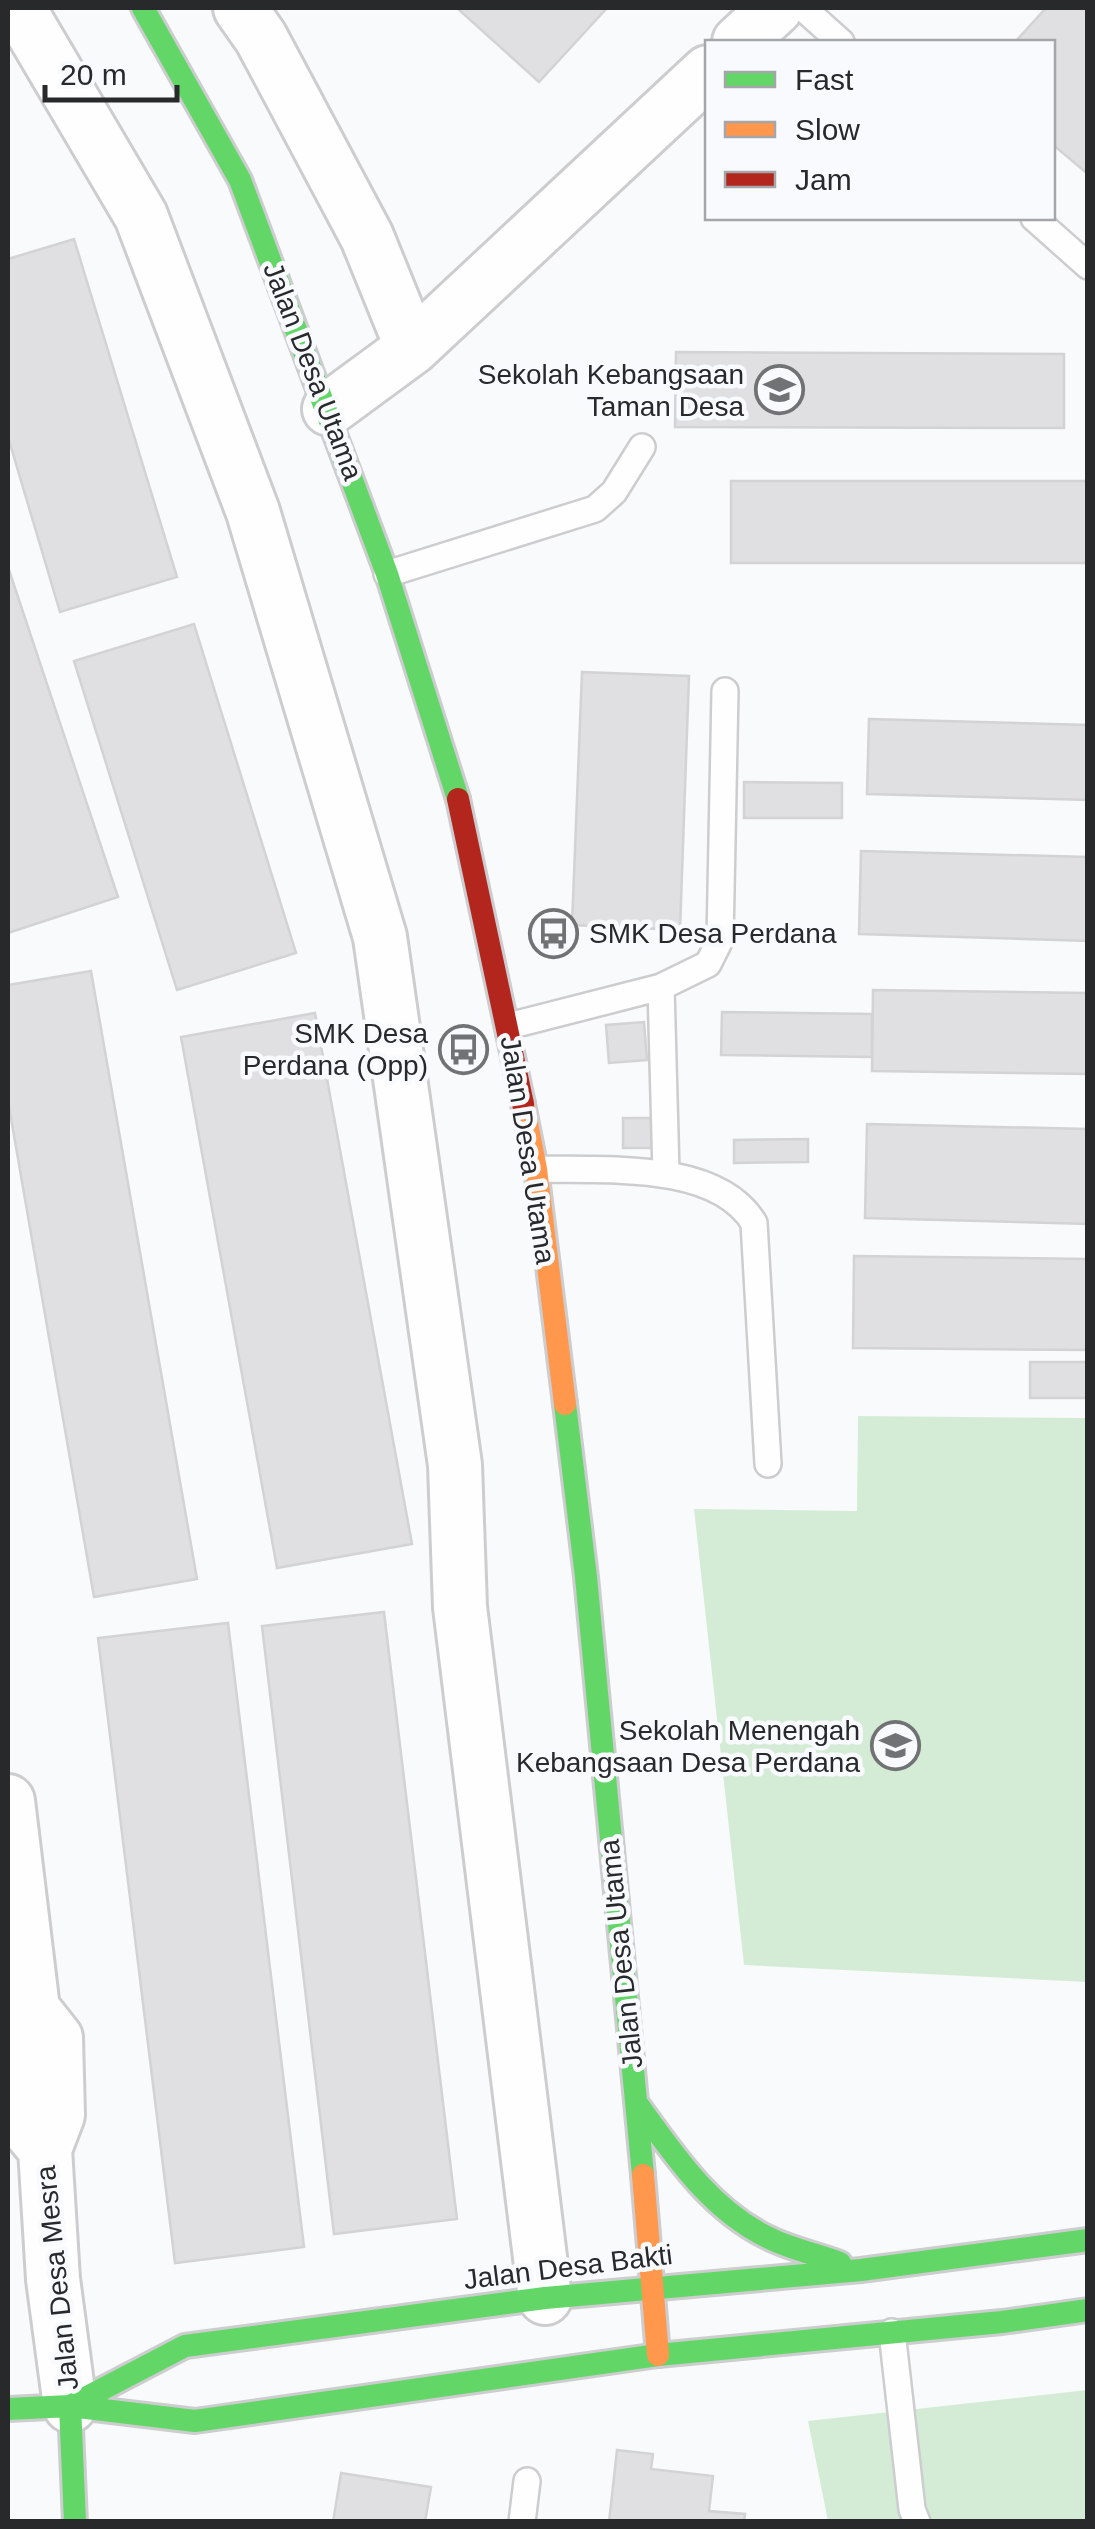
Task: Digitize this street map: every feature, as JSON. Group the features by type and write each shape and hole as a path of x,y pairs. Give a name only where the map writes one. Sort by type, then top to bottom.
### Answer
{"street":[{"name":"Jalan Desa Utama","path":"143,8 240,180 388,574 462,811 536,1169 586,1576 658,2355"},
{"path":"240,8 261,38 367,236 412,348"},
{"path":"741,40 776,8"},
{"path":"23,20 141,216 253,512 380,937 455,1466 460,1607 545,2298"},
{"path":"328,409 412,348 705,75"},
{"name":"Jalan Desa Mesra","path":"8,1801 13,1886 33,2008 56,2038 58,2115 45,2149 53,2279 70,2406"},
{"path":"637,2104 700,2186 732,2216 765,2236 861,2270"},
{"name":"Jalan Desa Bakti","path":"70,2406 184,2346 545,2298 861,2270 1088,2240"},
{"name":"Jalan Desa Bakti","path":"8,2409 70,2406 195,2421 658,2355 1088,2310"},
{"path":"70,2406 75,2522"}],"lane":[{"path":"803,8 839,40"},
{"path":"1036,220 1088,266"},
{"path":"388,574 594,509 614,492 642,447"},
{"path":"509,1026 662,986 708,964 720,940 725,691"},
{"path":"662,986 666,1172"},
{"path":"536,1169 666,1172 735,1199 754,1224 768,1464"},
{"path":"892,2332 916,2522"},
{"path":"522,2522 527,2481"}],"green space":[{"path":"858,1416 1087,1418 1087,1982 744,1965 694,1509 857,1511"},
{"path":"1087,2390 1087,2521 828,2521 808,2421"}],"building":[{"path":"457,8 607,8 539,82"},
{"path":"1046,8 1088,8 1088,174 1055,146 1055,40 1017,40"},
{"path":"74,239 177,577 60,612 8,437 8,259"},
{"path":"676,352 1064,354 1064,428 675,427"},
{"path":"731,481 1088,481 1088,563 731,563"},
{"path":"8,567 118,897 8,933"},
{"path":"194,624 296,953 177,990 74,661"},
{"path":"582,672 689,676 680,930 572,925"},
{"path":"869,719 1088,725 1088,800 867,794"},
{"path":"744,782 842,783 842,818 744,818"},
{"path":"861,851 1088,857 1088,941 859,934"},
{"path":"91,971 197,1579 94,1597 8,1101 8,985"},
{"path":"873,990 1088,993 1088,1074 872,1071"},
{"path":"722,1012 872,1014 872,1057 721,1055"},
{"path":"315,1013 412,1544 277,1568 181,1037"},
{"path":"644,1022 647,1060 609,1063 606,1025"},
{"path":"623,1118 653,1118 653,1148 623,1148"},
{"path":"867,1124 1088,1129 1088,1224 865,1218"},
{"path":"808,1139 808,1162 734,1163 734,1140"},
{"path":"854,1256 1088,1259 1088,1350 853,1348"},
{"path":"1030,1362 1088,1362 1088,1398 1030,1398"},
{"path":"384,1612 457,2219 334,2234 262,1626"},
{"path":"228,1623 304,2247 175,2263 98,1638"},
{"path":"617,2450 653,2454 651,2469 713,2476 709,2511 745,2514 744,2522 609,2522"},
{"path":"341,2473 431,2487 425,2522 333,2522"}],"traffic: fast":[{"path":"143,8 240,180 387,574 458,799"},
{"path":"565,1404 586,1577 643,2175"},
{"path":"638,2105 695,2179 728,2212 776,2241 840,2263"},
{"path":"70,2406 185,2346 545,2298 861,2270 1088,2240"},
{"path":"8,2409 70,2406 195,2421 658,2355 1088,2310"},
{"path":"70,2406 75,2522"}],"traffic: slow":[{"path":"523,1104 536,1169 565,1404"},
{"path":"643,2175 658,2355"}],"traffic: jam":[{"path":"458,799 523,1104"}],"place":[{"name":"Sekolah Kebangsaan Taman Desa","path":"779,390"},
{"name":"SMK Desa Perdana","path":"554,933"},
{"name":"SMK Desa Perdana (Opp)","path":"463,1049"},
{"name":"Sekolah Menengah Kebangsaan Desa Perdana","path":"895,1746"}]}
